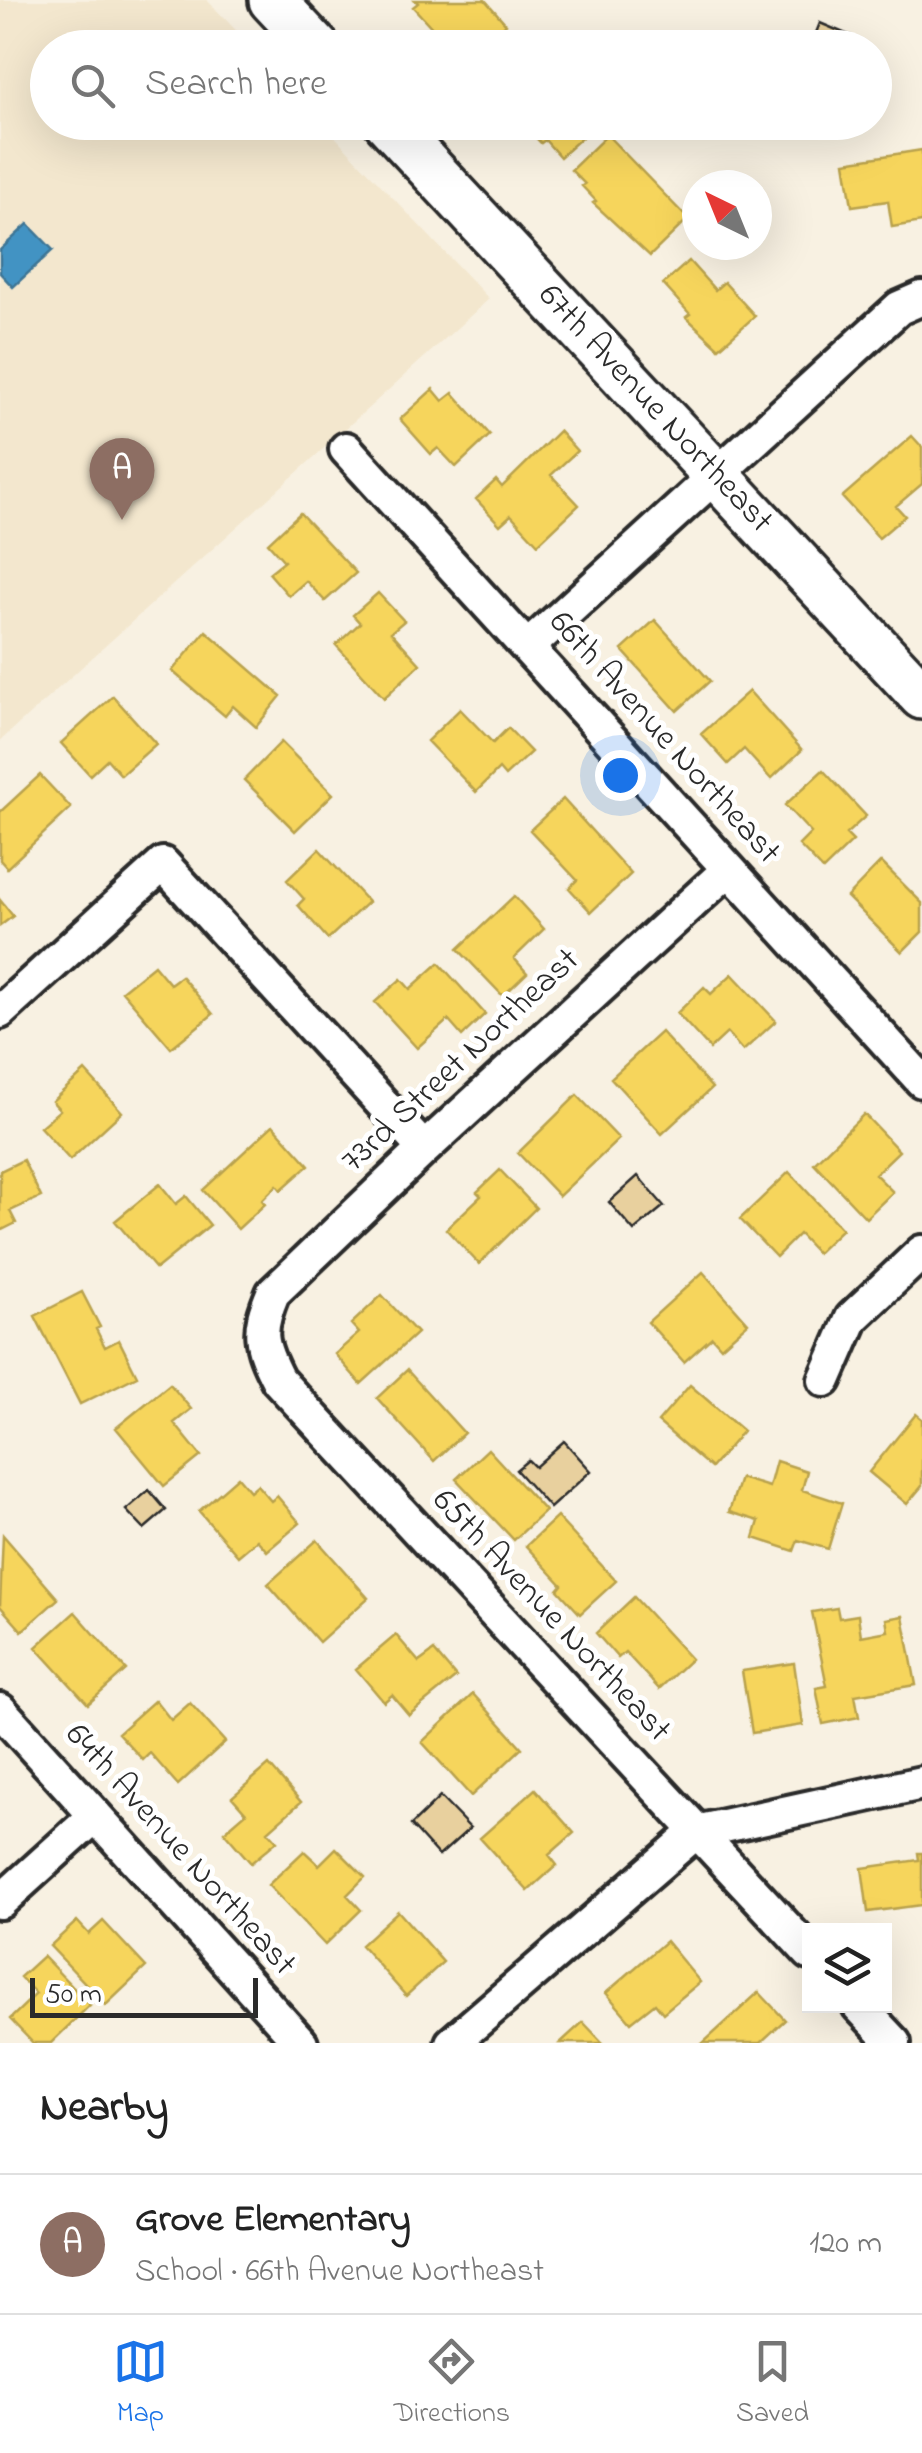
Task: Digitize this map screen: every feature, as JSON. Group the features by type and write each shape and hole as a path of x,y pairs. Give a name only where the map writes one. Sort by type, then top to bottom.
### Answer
{"main road":[{"path":"272,0 300,30"},
{"name":"67th Avenue Northeast","path":"404,140 922,696"}],"street":[{"path":"528,647 899,308 922,298"},
{"name":"66th Avenue Northeast","path":"346,449 922,1081"},
{"path":"0,1012 162,864 424,1149"},
{"name":"73rd Street Northeast","path":"262,1320 273,1293 728,870"},
{"path":"825,1380 852,1318 922,1252"},
{"name":"65th Avenue Northeast","path":"262,1320 262,1349 278,1380 802,1945"},
{"name":"64th Avenue Northeast","path":"0,1710 301,2043"},
{"path":"452,2043 696,1832 922,1783"},
{"path":"0,1902 95,1816"},
{"path":"866,2013 894,2043"}],"shaded area":[{"path":"0,0 207,0 236,30 30,30 30,140 338,140 489,299 0,741"}],"building: Homes":[{"path":"415,0 485,0 506,24 499,30 434,30 413,7 418,3"},
{"path":"545,140 579,140 560,157"},
{"path":"602,140 612,140 682,213 682,225 650,256 593,203 596,201 582,186 585,184 571,170"},
{"path":"922,150 922,222 892,227 888,201 852,206 845,162"},
{"path":"689,261 715,290 724,282 755,316 719,348 686,317 690,314 663,284"},
{"path":"433,389 443,401 453,393 490,435 456,467 438,448 431,454 400,419"},
{"path":"559,431 577,451 551,475 579,505 538,544 511,515 500,525 476,499 496,480 502,487"},
{"path":"912,436 922,447 922,484 896,506 905,516 879,538 842,497"},
{"path":"300,513 356,573 325,601 306,581 289,596 269,573 284,561 268,543"},
{"path":"378,593 404,621 391,632 420,664 384,698 336,645 360,623 353,615"},
{"path":"655,620 710,681 677,711 622,650"},
{"path":"206,631 281,696 256,727 233,706 225,716 172,671"},
{"path":"749,691 802,750 771,779 744,749 728,764 701,734"},
{"path":"113,696 156,744 121,775 107,759 90,775 61,743"},
{"path":"460,709 493,743 508,728 531,752 505,776 499,769 476,792 427,741"},
{"path":"281,742 333,794 295,831 244,780"},
{"path":"823,770 866,816 846,834 853,841 823,870 799,845 811,833 785,805"},
{"path":"40,775 71,808 7,868 0,860 0,812"},
{"path":"563,799 631,874 591,912 569,888 577,880 530,830"},
{"path":"319,849 368,902 328,939 298,905 304,899 287,880"},
{"path":"881,862 922,903 922,932 902,952 847,897"},
{"path":"514,896 544,929 514,958 527,973 503,996 458,949"},
{"path":"0,900 13,916 0,926"},
{"path":"439,963 485,1014 462,1036 448,1020 417,1048 375,1002 401,979 410,989"},
{"path":"154,965 170,984 181,976 213,1014 171,1048 122,991"},
{"path":"732,974 776,1021 743,1051 727,1033 710,1049 677,1013 704,987 711,994"},
{"path":"661,1032 712,1088 662,1134 611,1078"},
{"path":"85,1071 122,1112 70,1160 40,1127 60,1110 52,1101"},
{"path":"577,1095 619,1139 559,1196 518,1153"},
{"path":"864,1114 899,1151 875,1174 893,1192 866,1218 814,1163"},
{"path":"273,1125 309,1165 281,1190 277,1185 262,1200 265,1204 238,1229 203,1190"},
{"path":"23,1160 41,1197 10,1211 16,1223 0,1231 0,1171"},
{"path":"500,1170 536,1208 479,1264 446,1229 481,1196 477,1192"},
{"path":"789,1172 842,1229 817,1253 799,1234 776,1257 740,1219"},
{"path":"160,1184 176,1204 186,1196 210,1225 156,1269 115,1221"},
{"path":"703,1272 748,1323 721,1347 712,1337 684,1362 648,1322"},
{"path":"82,1292 100,1327 96,1329 105,1347 119,1340 137,1376 80,1404 35,1316"},
{"path":"382,1295 417,1333 361,1384 335,1354 359,1333 351,1324"},
{"path":"407,1370 464,1433 434,1461 377,1398"},
{"path":"170,1384 191,1409 174,1423 201,1456 164,1486 116,1428"},
{"path":"690,1385 743,1431 711,1468 658,1422"},
{"path":"916,1414 922,1419 922,1486 907,1504 869,1472"},
{"path":"488,1449 545,1511 514,1540 456,1479"},
{"path":"776,1461 807,1471 802,1490 842,1503 828,1549 798,1540 794,1551 754,1538 759,1521 729,1512 740,1478 769,1487"},
{"path":"238,1477 250,1491 257,1485 271,1501 277,1496 300,1523 267,1551 257,1540 238,1556 199,1511"},
{"path":"557,1517 616,1581 580,1614 558,1590 562,1585 526,1546"},
{"path":"3,1535 58,1599 22,1631 0,1606"},
{"path":"317,1540 368,1598 319,1642 268,1584"},
{"path":"634,1597 691,1659 659,1689 625,1652 618,1658 596,1633"},
{"path":"837,1608 839,1618 858,1615 861,1636 888,1631 886,1619 903,1616 916,1685 855,1695 859,1717 823,1724 816,1688 827,1686 812,1612"},
{"path":"75,1612 126,1670 88,1704 36,1647"},
{"path":"396,1635 419,1662 434,1651 456,1677 409,1715 392,1695 384,1702 356,1669"},
{"path":"794,1663 803,1725 752,1733 742,1671"},
{"path":"473,1694 522,1748 471,1796 422,1742"},
{"path":"155,1700 171,1720 190,1703 225,1742 178,1785 150,1753 143,1760 118,1733"},
{"path":"269,1765 301,1802 268,1831 277,1841 251,1863 224,1832 246,1813 232,1797"},
{"path":"535,1789 574,1833 549,1855 557,1865 528,1891 480,1838"},
{"path":"336,1848 365,1877 347,1895 361,1910 325,1945 268,1885 304,1851 319,1865"},
{"path":"918,1853 922,1853 922,1905 868,1912 862,1868 919,1860"},
{"path":"398,1911 443,1962 406,1996 361,1945"},
{"path":"77,1921 89,1934 103,1921 146,1967 106,2005 50,1946"},
{"path":"666,1941 700,1982 663,2013 655,2003 631,2022 606,1993"},
{"path":"43,1956 90,2005 51,2043 33,2043 10,2019 36,1994 20,1977"},
{"path":"759,1992 785,2020 760,2043 703,2043"},
{"path":"583,2022 603,2043 560,2043"}],"building: Schools":[{"path":"28,224 53,250 13,287 0,273 0,250"}],"building: Other":[{"path":"820,23 837,30 817,30"},
{"path":"638,1176 664,1206 634,1231 609,1202"},
{"path":"564,1441 591,1471 550,1508 516,1470 528,1460 535,1467"},
{"path":"149,1490 166,1510 144,1529 126,1510"},
{"path":"440,1797 470,1828 439,1856 411,1825"}],"place":[{"name":"Grove Elementary","path":"122,520"}]}
